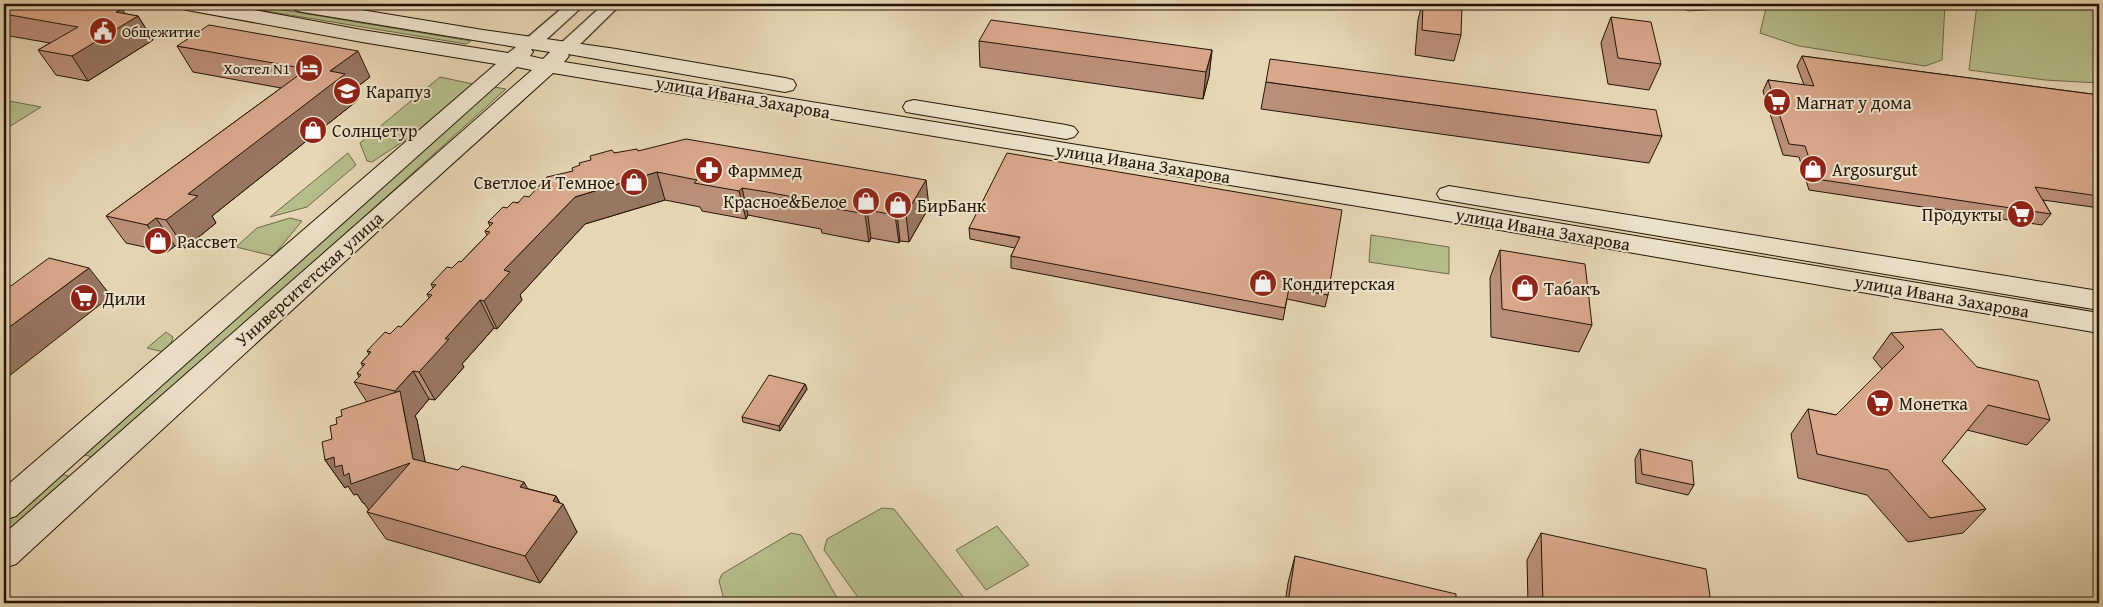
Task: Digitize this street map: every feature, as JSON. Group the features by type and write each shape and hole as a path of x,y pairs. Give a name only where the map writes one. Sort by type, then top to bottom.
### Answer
{"main road":[{"name":"улица Ивана Захарова","path":"187,4 362,36 1421,208 2099,323"},
{"name":"улица Ивана Захарова","path":"291,4 663,63 848,96 2099,301"},
{"name":"Университетская улица","path":"4,508 532,43"},
{"name":"Университетская улица","path":"4,554 381,214 525,88 566,48"}],"street":[{"name":"Университетская улица","path":"532,43 577,4"},
{"name":"Университетская улица","path":"566,48 613,4"}],"green space":[{"path":"223,4 247,4 471,41 466,44"},
{"path":"1471,4 1564,4 1529,9"},
{"path":"1667,4 1741,4 1736,8 1689,11"},
{"path":"1767,4 1945,4 1942,60 1925,66 1799,46 1760,33"},
{"path":"1977,4 2099,5 2099,83 2045,80 1969,70"},
{"path":"440,77 473,84 416,133 372,162 367,161 360,143"},
{"path":"494,87 506,89 96,458 81,454"},
{"path":"4,100 41,107 4,130"},
{"path":"348,153 356,165 307,207 270,217"},
{"path":"290,218 302,221 273,256 236,247 257,228"},
{"path":"1371,235 1449,247 1449,274 1369,262"},
{"path":"166,332 173,337 170,346 164,352 147,348"},
{"path":"57,473 72,477 4,538 4,520"},
{"path":"882,508 894,509 968,603 862,603 824,550 827,539"},
{"path":"997,526 1029,565 986,590 956,550"},
{"path":"791,533 801,535 840,603 725,603 719,581 722,574"}],"building":[{"path":"4,4 92,4 122,9 116,12 138,16 72,56 38,50 78,27 4,14"},
{"path":"1423,4 1462,4 1461,35 1422,30"},
{"path":"1611,17 1651,22 1661,64 1618,58"},
{"path":"991,20 1212,50 1206,72 979,41"},
{"path":"209,25 358,51 330,71 345,74 188,194 198,196 166,220 156,218 147,225 106,216 307,69 177,46"},
{"path":"1802,56 2099,95 2099,196 2035,187 2051,214 1816,179 1805,146 1789,144 1768,80 1814,86"},
{"path":"1270,59 1656,110 1662,136 1266,82"},
{"path":"686,139 926,180 906,214 897,213 895,215 867,210 865,214 817,205 819,202 767,192 742,188 739,191 694,183 697,180 657,172 575,197 504,270 510,272 484,301 480,300 445,339 449,339 419,372 413,371 395,391 354,382 361,375 357,373 365,364 361,363 371,352 367,351 385,332 390,334 398,326 401,327 432,295 427,294 436,285 431,284 447,267 452,268 459,261 461,262 490,232 485,231 493,223 488,222 503,207 507,208 513,202 518,203 524,196 529,197 547,177 573,171 572,168 580,165 579,163 591,160 590,156 612,150 614,153 637,149 638,151"},
{"path":"1007,153 1342,210 1328,295 1289,288 1285,308 1011,256 1020,237 969,228"},
{"path":"1500,250 1585,264 1592,325 1502,309"},
{"path":"49,258 89,268 4,331 4,291"},
{"path":"1942,329 1977,367 2038,381 2050,420 1988,405 1942,461 1986,509 1930,518 1888,470 1817,454 1808,409 1836,415 1904,347 1891,333"},
{"path":"769,375 805,384 779,426 742,417"},
{"path":"400,391 413,459 458,470 462,466 524,482 520,487 556,496 553,501 563,504 525,556 367,512 410,463 351,484 349,473 344,476 342,465 335,467 334,457 325,460 322,442 332,439 330,426 337,424 336,418 342,416 341,410"},
{"path":"1640,449 1692,461 1694,485 1642,474"},
{"path":"1541,533 1706,569 1711,603 1543,603"},
{"path":"1295,556 1456,594 1456,603 1288,603"}],"place":[{"name":"Общежитие","path":"103,31"},
{"name":"Хостел N1","path":"309,68"},
{"name":"Карапуз","path":"347,91"},
{"name":"Магнат у дома","path":"1777,102"},
{"name":"Солнцетур","path":"313,130"},
{"name":"Argosurgut","path":"1813,169"},
{"name":"Фарммед","path":"709,170"},
{"name":"Светлое и Темное","path":"634,182"},
{"name":"Красное&Белое","path":"866,201"},
{"name":"БирБанк","path":"898,205"},
{"name":"Продукты","path":"2021,214"},
{"name":"Рассвет","path":"158,241"},
{"name":"Кондитерская","path":"1263,283"},
{"name":"Табакъ","path":"1525,288"},
{"name":"Дили","path":"84,298"},
{"name":"Монетка","path":"1880,403"}]}
